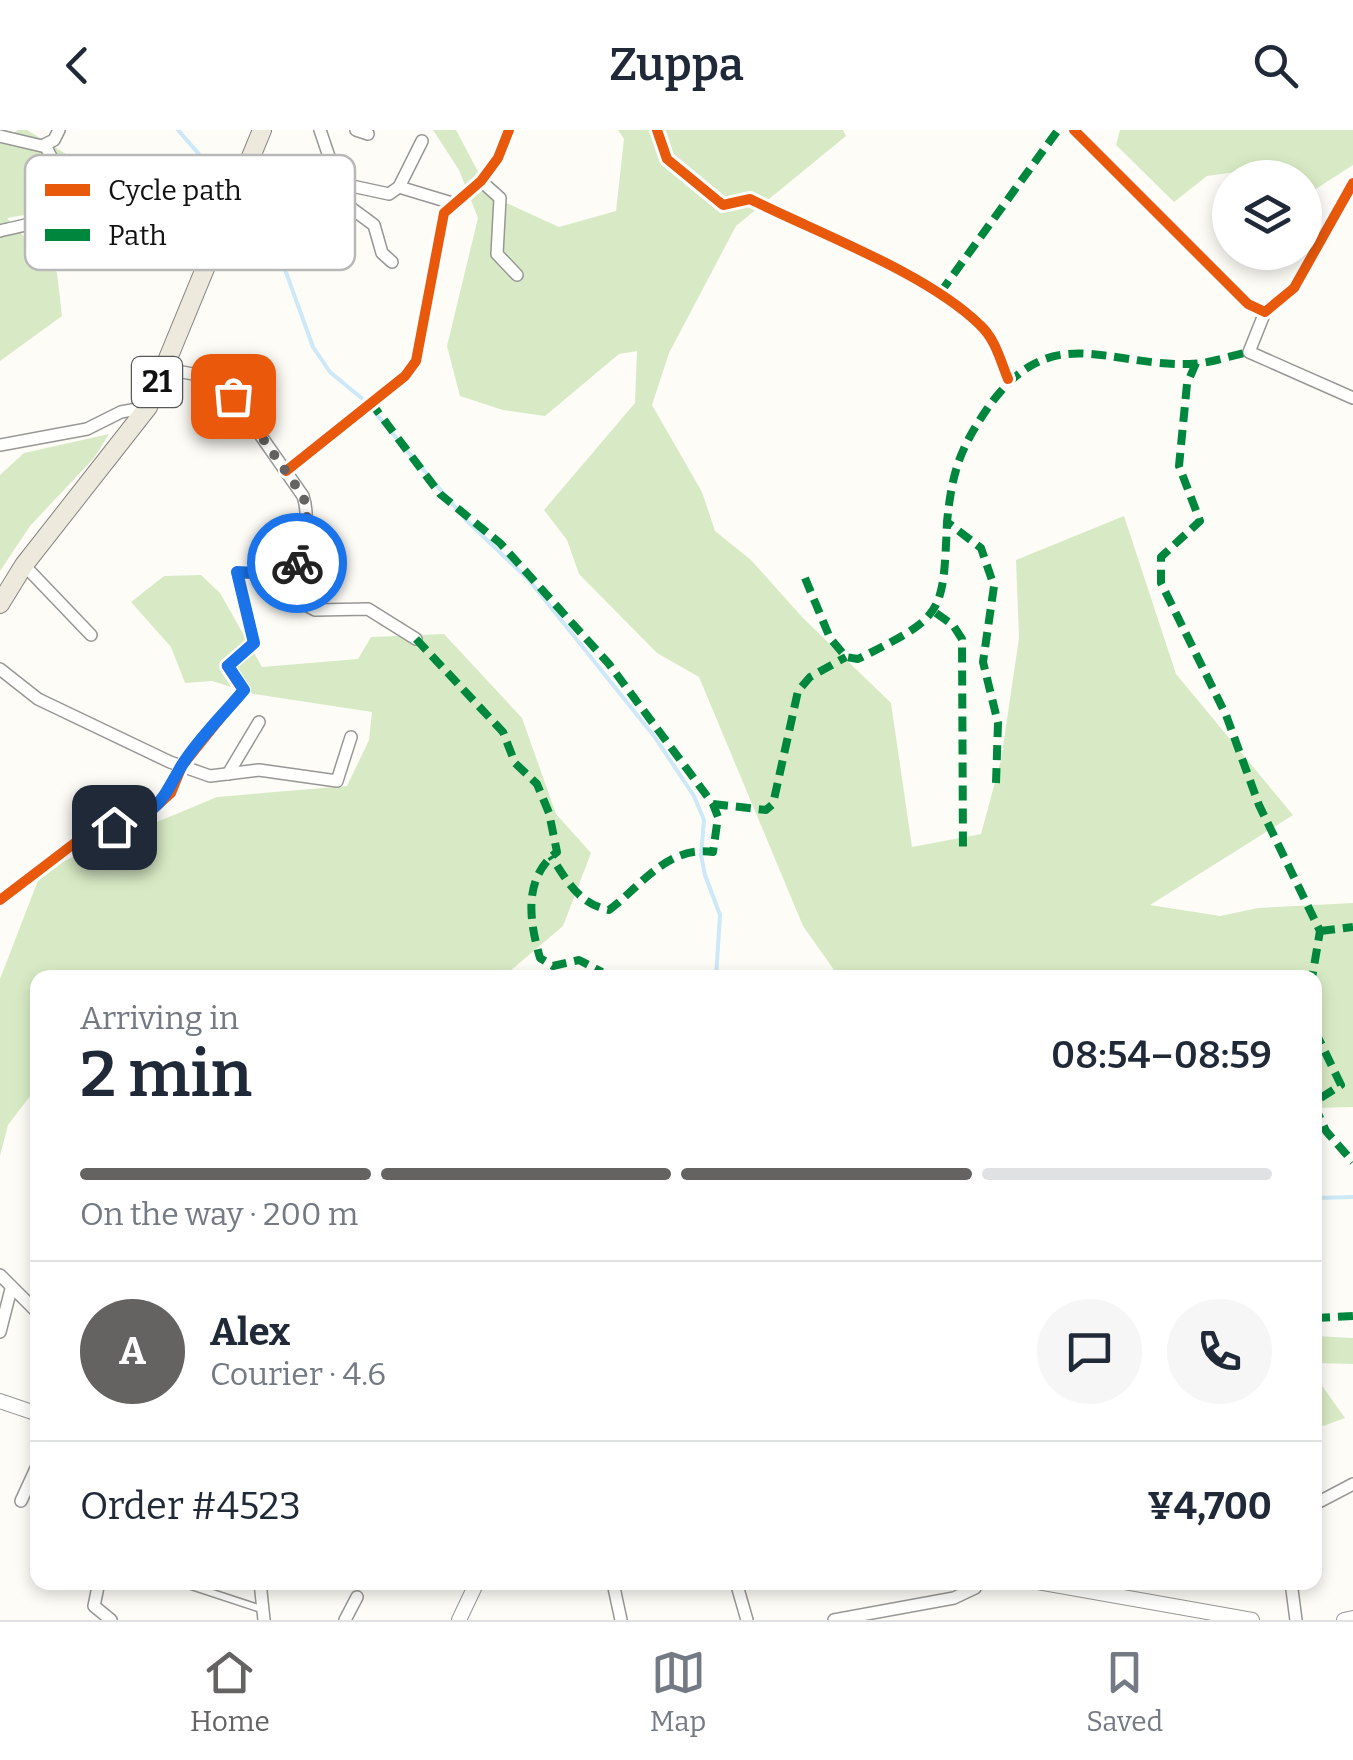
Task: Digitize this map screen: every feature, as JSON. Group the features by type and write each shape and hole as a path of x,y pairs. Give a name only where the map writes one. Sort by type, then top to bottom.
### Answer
{"main road":[{"name":"21","path":"251,155 262,130"},
{"name":"21","path":"0,604 24,565 148,407 203,270"}],"street":[{"path":"0,136 44,145 54,140 58,130"},
{"path":"320,130 329,155"},
{"path":"286,471 376,400 416,361 444,213 481,181 498,158 510,130"},
{"path":"657,130 668,159 723,205 750,200 940,293 980,324 994,342 1008,379"},
{"path":"1074,130 1248,304 1265,312"},
{"path":"355,186 390,194 400,187 422,141"},
{"path":"44,145 49,155"},
{"path":"481,181 500,198 497,254 518,274"},
{"path":"1353,183 1294,288 1265,312 1249,352 1353,398"},
{"path":"400,187 452,203"},
{"path":"355,211 374,225 382,253 392,262"},
{"path":"0,231 25,225"},
{"path":"162,368 213,378 233,396 286,471 308,512 296,575 296,600 315,610 368,608 416,639"},
{"path":"0,445 86,429 122,412 148,407"},
{"path":"24,565 90,634"},
{"path":"0,900 80,839 148,814 171,792 182,766 244,690 228,666 254,643 237,572 296,575"},
{"path":"0,669 38,699 210,776 259,770 337,780 351,737"},
{"path":"228,774 259,722"},
{"path":"0,1275 30,1306"},
{"path":"0,1332 11,1289"},
{"path":"0,1402 30,1411"},
{"path":"22,1501 30,1482"},
{"path":"1322,1500 1353,1484"},
{"path":"97,1590 94,1606 111,1620"},
{"path":"459,1620 472,1590"},
{"path":"615,1590 622,1620"},
{"path":"738,1590 747,1620"},
{"path":"834,1620 954,1598 971,1590"},
{"path":"1083,1590 1252,1620"},
{"path":"1292,1590 1296,1620"},
{"path":"345,1620 357,1597"},
{"path":"1344,1620 1353,1618"}],"lane":[{"path":"200,1590 263,1614"}],"green space":[{"path":"18,130 27,130 68,155 25,155 25,215 7,218 25,238 25,270 57,273 62,316 0,361 0,142"},
{"path":"433,130 456,130 485,185 502,201 559,227 616,211 624,139 618,130 843,130 846,136 736,226 669,353 652,405 702,492 715,531 751,560 802,617 891,703 912,847 981,834 1001,760 1019,638 1016,560 1124,516 1176,674 1293,815 1150,905 1220,916 1258,908 1353,903 1353,1107 1322,1108 1322,970 834,970 803,926 699,677 657,653 579,574 567,540 544,510 635,403 637,351 619,354 545,416 503,410 460,396 447,346 478,218 459,170"},
{"path":"1120,130 1353,130 1353,165 1322,185 1322,160 1212,160 1212,175 1174,202 1116,145"},
{"path":"109,434 94,458 30,526 0,571 0,475 24,453"},
{"path":"201,575 220,593 262,667 358,659 371,637 444,634 522,718 556,814 591,853 563,926 511,970 30,970 30,1096 8,1125 0,1156 0,979 42,870 217,797 347,786 369,740 372,712 254,694 212,681 185,683 171,647 131,602 164,576"},
{"path":"1322,1336 1353,1338 1353,1364 1322,1363"},
{"path":"1322,1386 1345,1418 1322,1426"}],"waterway":[{"path":"178,130 200,155"},
{"path":"285,270 313,347 330,372 365,401"},
{"path":"371,408 466,520 529,580 654,736 694,796 704,820 701,855 705,875 720,915 717,970"},
{"path":"1322,1198 1353,1197"}],"marked path":[{"path":"940,293 1058,130"},
{"path":"996,783 998,723 983,662 994,586 981,548 947,522 958,462 977,424 1010,381 1033,364 1056,356 1104,355 1189,364 1249,352"},
{"path":"1196,363 1187,384 1179,466 1200,521 1161,557 1161,583 1226,715 1259,805 1320,931 1313,970"},
{"path":"375,400 375,408 440,494 500,543 609,664 713,804 718,817 713,852 697,851 669,861 609,910 582,897 551,856"},
{"path":"805,578 830,638 846,657 858,659 908,633 933,610 944,577 947,522"},
{"path":"936,613 953,625 962,639 963,853"},
{"path":"416,639 503,732 515,763 537,784 549,813 557,852 538,874 532,900 540,958 553,966 579,960 598,970"},
{"path":"713,804 766,810 773,804 798,691 810,677 846,657"},
{"path":"1320,931 1353,927"},
{"path":"1322,1046 1341,1085 1322,1097"},
{"path":"1322,1122 1353,1162"},
{"path":"1322,1318 1353,1316"}],"cycle path":[{"path":"286,471 405,376 416,361 444,213 481,181 498,158 509,130"},
{"path":"657,130 667,159 723,205 750,199 871,255 958,306 990,337 1008,379"},
{"path":"1074,130 1248,304 1265,312 1294,288 1353,183"},
{"path":"0,900 80,839 148,814 171,793 182,766 243,690 227,666 254,643 237,573 296,575"}],"way so far":[{"path":"233,396 303,496 308,512 297,563"}],"route":[{"path":"114,827 148,814 171,792 182,766 244,690 228,666 254,643 237,572 296,575 297,563"}]}
